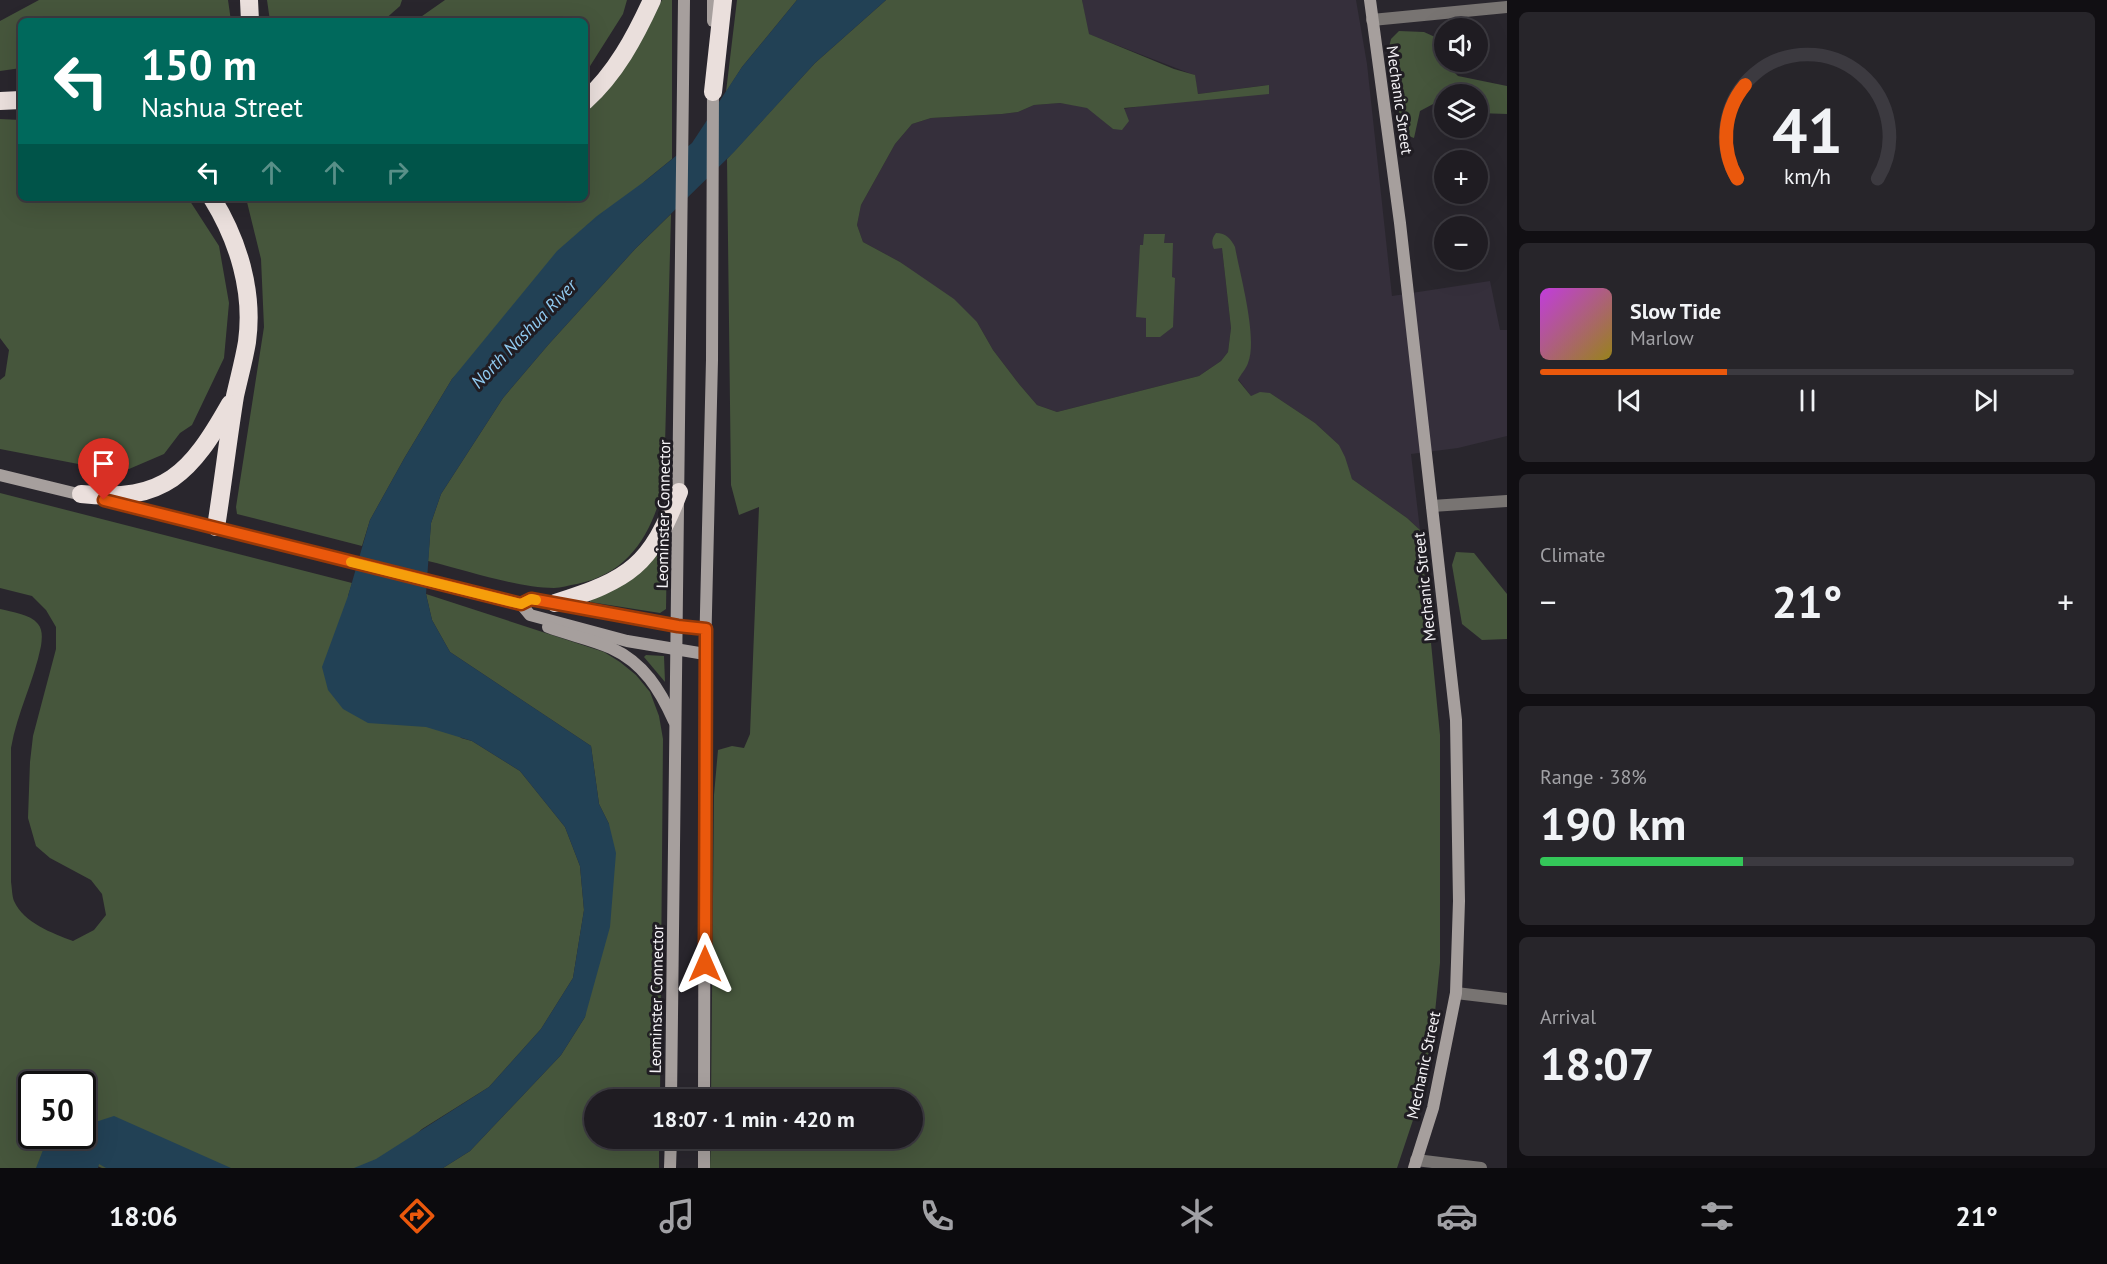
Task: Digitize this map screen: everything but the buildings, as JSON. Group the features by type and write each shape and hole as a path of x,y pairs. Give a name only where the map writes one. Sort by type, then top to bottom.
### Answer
{"highway":[{"path":"249,0 250,18"},
{"path":"588,98 611,75 636,34 652,0"},
{"path":"713,92 718,7"},
{"path":"0,100 18,100"},
{"path":"214,201 226,222 241,261 248,302 247,340 236,395 216,527"},
{"path":"81,494 109,497 135,495 176,477 203,449 236,395"},
{"path":"555,603 612,583 646,556 658,540 679,492"}],"main road":[{"name":"Leominster Connector","path":"671,1089 684,0"},
{"name":"Mechanic Street","path":"1370,0 1400,223 1456,720 1459,901 1456,993 1433,1108 1418,1166"},
{"path":"704,1089 705,654 713,242 713,92"},
{"path":"0,475 521,604 530,615 549,628 611,648 636,663 654,682 676,725"},
{"path":"521,604 531,599 706,629"},
{"path":"530,615 627,641 705,654"},
{"path":"670,1168 671,1149"},
{"path":"704,1149 704,1168"}],"street":[{"path":"1372,20 1507,7"},
{"path":"1432,506 1507,501"},
{"path":"1456,993 1507,999"},
{"path":"1418,1166 1481,1168"}],"shaded area":[{"path":"1082,0 1356,0 1367,64 1392,296 1490,281 1500,330 1507,330 1507,436 1458,448 1411,454 1420,530 1352,479 1339,445 1315,423 1270,393 1251,396 1238,379 1242,373 1222,248 1231,328 1228,352 1221,361 1199,376 1057,412 1037,405 993,350 977,322 900,262 863,242 857,225 861,205 895,144 912,124 931,118 1002,114 1018,112 1034,105 1060,103 1087,107 1113,129 1123,109 1268,85 1198,94 1194,75 1088,34"}],"green space":[{"path":"39,0 228,0 231,18 18,18 18,68 0,71 0,21"},
{"path":"267,0 402,0 400,6 386,18 270,18"},
{"path":"445,0 627,0 623,14 588,69 588,18 419,18"},
{"path":"662,0 672,0 672,159 645,181 452,379 370,520 362,546 237,514 236,507 264,327 261,259 247,201 588,201 588,108 648,27"},
{"path":"737,0 797,0 742,67 726,92"},
{"path":"886,0 1082,0 1089,34 1174,69 1195,75 1198,94 1269,85 1269,94 1124,108 1129,121 1122,130 1113,129 1087,108 1060,103 1034,105 1018,112 1002,114 931,118 912,124 895,144 861,205 857,225 863,242 900,262 954,299 977,322 993,350 1037,405 1057,412 1199,376 1221,361 1228,352 1231,328 1222,248 1214,249 1212,243 1216,233 1225,235 1235,247 1250,323 1251,352 1247,365 1238,380 1251,396 1260,392 1270,393 1315,423 1339,445 1352,479 1420,530 1440,735 1440,963 1432,1042 1416,1111 1397,1168 710,1168 711,1149 923,1149 923,1089 711,1089 714,795 718,750 732,746 744,748 750,734 759,507 739,515 731,485 727,159 815,63"},
{"path":"1399,31 1424,32 1434,37 1434,72 1454,72 1458,76 1507,86 1507,114 1488,113 1488,84 1434,84 1434,104 1420,111 1414,138 1403,134 1388,51 1391,39"},
{"path":"0,119 18,120 18,201 190,201 219,246 229,303 224,358 192,425 180,433 164,454 129,469 94,467 0,449 0,380 5,376 9,350 0,338"},
{"path":"671,214 664,484 653,519 636,548 611,571 595,579 557,588 508,582 428,561 431,523 441,494 503,398 635,249"},
{"path":"1144,234 1165,234 1164,243 1173,243 1172,277 1175,278 1173,327 1160,337 1146,337 1146,318 1136,317 1140,245 1143,245"},
{"path":"0,493 352,583 348,596 461,738 472,741 520,771 565,827 580,866 584,910 573,978 541,1029 489,1087 422,1129 378,1168 102,1168 90,1163 73,1168 0,1168 0,609 35,621 42,635 38,659 17,722 11,748 11,882 14,901 24,915 32,921 48,931 73,941 94,930 106,915 102,894 91,880 50,858 36,846 28,818 33,736 56,649 56,627 46,610 32,596 0,588"},
{"path":"663,545 667,547 666,609 660,613 590,602 590,599"},
{"path":"1456,552 1474,553 1507,594 1507,639 1482,640 1462,624 1452,565"},
{"path":"426,594 604,652 636,675 650,692 659,716 663,739 660,1089 584,1089 584,1149 659,1149 659,1168 443,1168 470,1151 561,1055 585,1017 609,824 599,804 591,746 450,652 432,620"},
{"path":"646,655 664,656 665,682 644,657"}],"water":[{"name":"North Nashua River","path":"797,0 886,0 815,63 734,152 635,249 548,345 503,398 441,494 431,523 426,594 432,620 450,652 591,746 599,804 609,824 616,853 610,927 585,1017 561,1055 470,1151 443,1168 354,1168 376,1159 489,1087 541,1029 573,978 584,910 580,866 565,827 520,771 472,741 426,727 368,723 343,709 328,690 322,667 348,596 370,520 452,379 557,251 597,216 692,143 742,67"},
{"path":"114,1116 231,1168 106,1168 99,1164 98,1168 36,1168 43,1149 96,1149 96,1122"}],"slow traffic":[{"path":"351,562 521,604 531,599 536,600"}],"route":[{"path":"104,500 521,604 531,599 706,629 705,964"}]}
